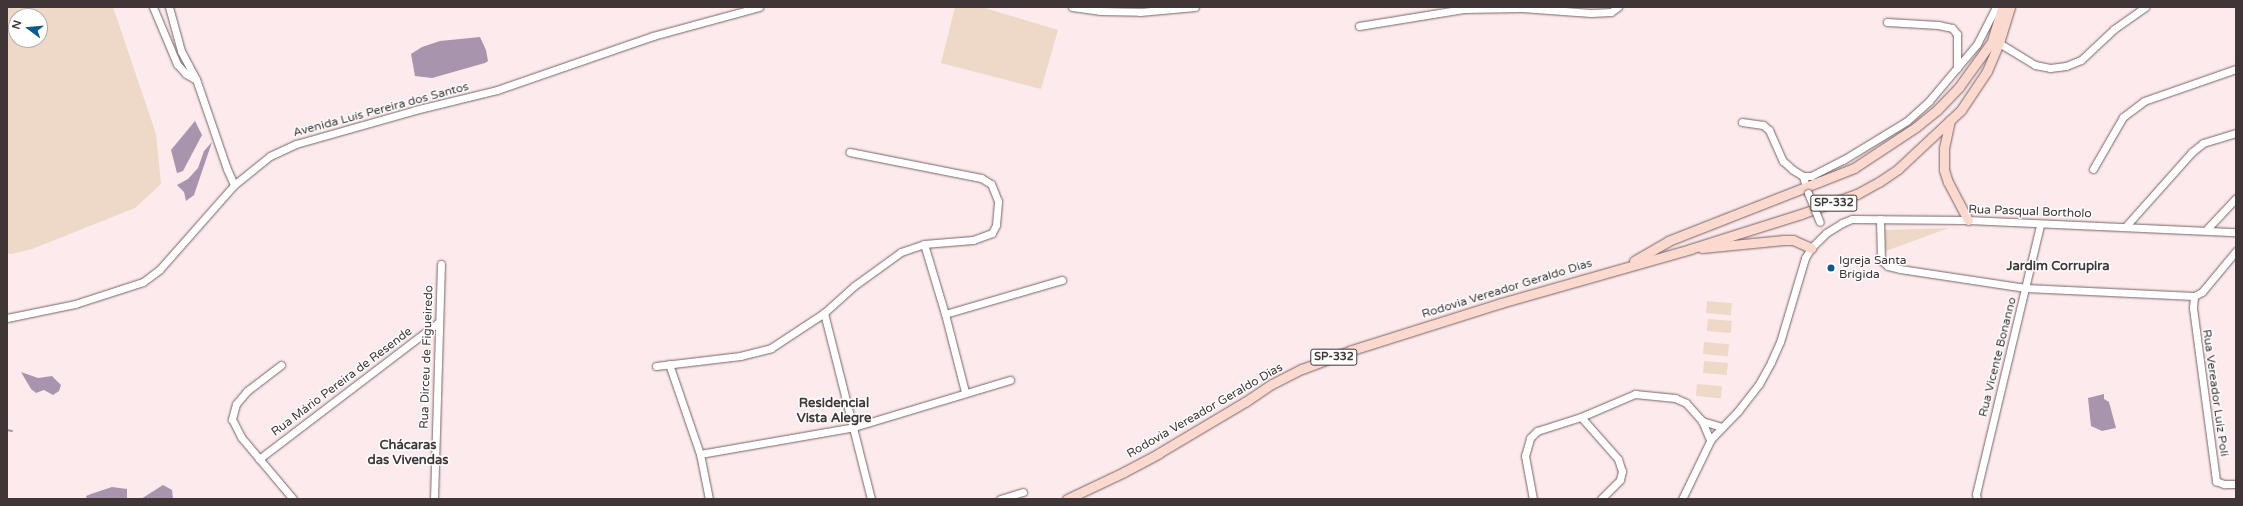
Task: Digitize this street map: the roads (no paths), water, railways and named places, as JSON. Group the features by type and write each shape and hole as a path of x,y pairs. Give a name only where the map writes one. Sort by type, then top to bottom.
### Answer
{"main road":[{"name":"Rodovia Vereador Geraldo Dias","path":"1996,41 2002,7"},
{"name":"Rodovia Vereador Geraldo Dias","path":"1067,499 1124,472 1245,402 1272,384 1302,369 1390,337 1624,267 1690,249 1824,207 1857,194 1879,182 1898,169 1952,118 1996,41 2010,7"},
{"path":"1624,267 1668,241 1807,190 1854,168 1916,127 1937,110 1959,87 1996,41"},
{"path":"1952,118 1944,148 1944,170 1948,182 1968,220"},
{"path":"1690,249 1737,246 1784,240 1792,240 1811,248"}],"street":[{"path":"153,7 177,64 186,74 196,79"},
{"path":"169,7 181,51 196,79 234,185"},
{"name":"Avenida Luís Pereira dos Santos","path":"7,318 75,304 144,282 165,264 234,185 270,156 296,144 415,110 497,90 653,36 759,7"},
{"path":"1072,7 1101,11 1140,12 1195,7"},
{"path":"1359,26 1464,9 1522,8 1591,13 1611,12 1618,7"},
{"path":"1742,122 1763,125 1769,130 1783,160 1793,170 1803,176 1811,176 1843,160 1907,120 1929,101 1977,44 1996,7"},
{"path":"1996,41 2035,65 2050,68 2066,66 2081,60 2114,29 2146,7"},
{"path":"1887,22 1952,28 1957,34 1957,68"},
{"path":"2093,169 2123,117 2144,101 2236,69"},
{"path":"2126,226 2192,152 2203,143 2236,133"},
{"path":"656,366 755,353 771,348 824,314 876,270 901,252 924,244 973,240 992,233 996,225 998,201 996,192 991,184 981,178 850,152"},
{"path":"1803,176 1807,190 1826,233"},
{"path":"2207,229 2236,198"},
{"name":"Rua Pasqual Bortholo","path":"1811,248 1826,233 1842,223 1852,219 1968,220 2040,225 2126,226 2207,229 2236,232"},
{"path":"1880,219 1879,252 1881,260 1888,266 2026,288 2194,296 2202,292 2236,251"},
{"name":"Rua Vicente Bonanno","path":"1976,496 2040,225"},
{"path":"924,244 945,314 964,392"},
{"path":"1682,499 1710,440 1738,411 1759,384 1771,362 1780,342 1805,258 1811,248"},
{"name":"Rua Dirceu de Figueiredo","path":"434,499 441,264"},
{"path":"945,314 1062,280"},
{"name":"Rua Vereador Luiz Poli","path":"2194,296 2193,308 2216,481 2224,484 2236,484"},
{"path":"824,314 854,427 871,499"},
{"name":"Rua Mário Pereira de Resende","path":"259,459 439,322"},
{"path":"670,364 700,454 709,499"},
{"path":"281,366 247,391 233,412 234,426 259,459 293,499"},
{"path":"700,454 854,427 964,392 1010,380"},
{"path":"1533,499 1525,456 1530,438 1537,431 1581,417 1634,394 1674,398 1686,403 1702,420 1710,440"},
{"path":"1581,417 1618,460 1622,471 1620,480 1601,499"},
{"path":"1702,420 1722,426"},
{"path":"1000,499 1023,492"}],"waterway":[{"path":"7,430 12,431"}],"place":[{"name":"Igreja Santa Brígida","path":"1831,268"}],"district":[{"name":"Jardim Corrupira","path":"2058,266"},
{"name":"Residencial Vista Alegre","path":"834,412"},
{"name":"Chácaras das Vivendas","path":"408,454"}]}
